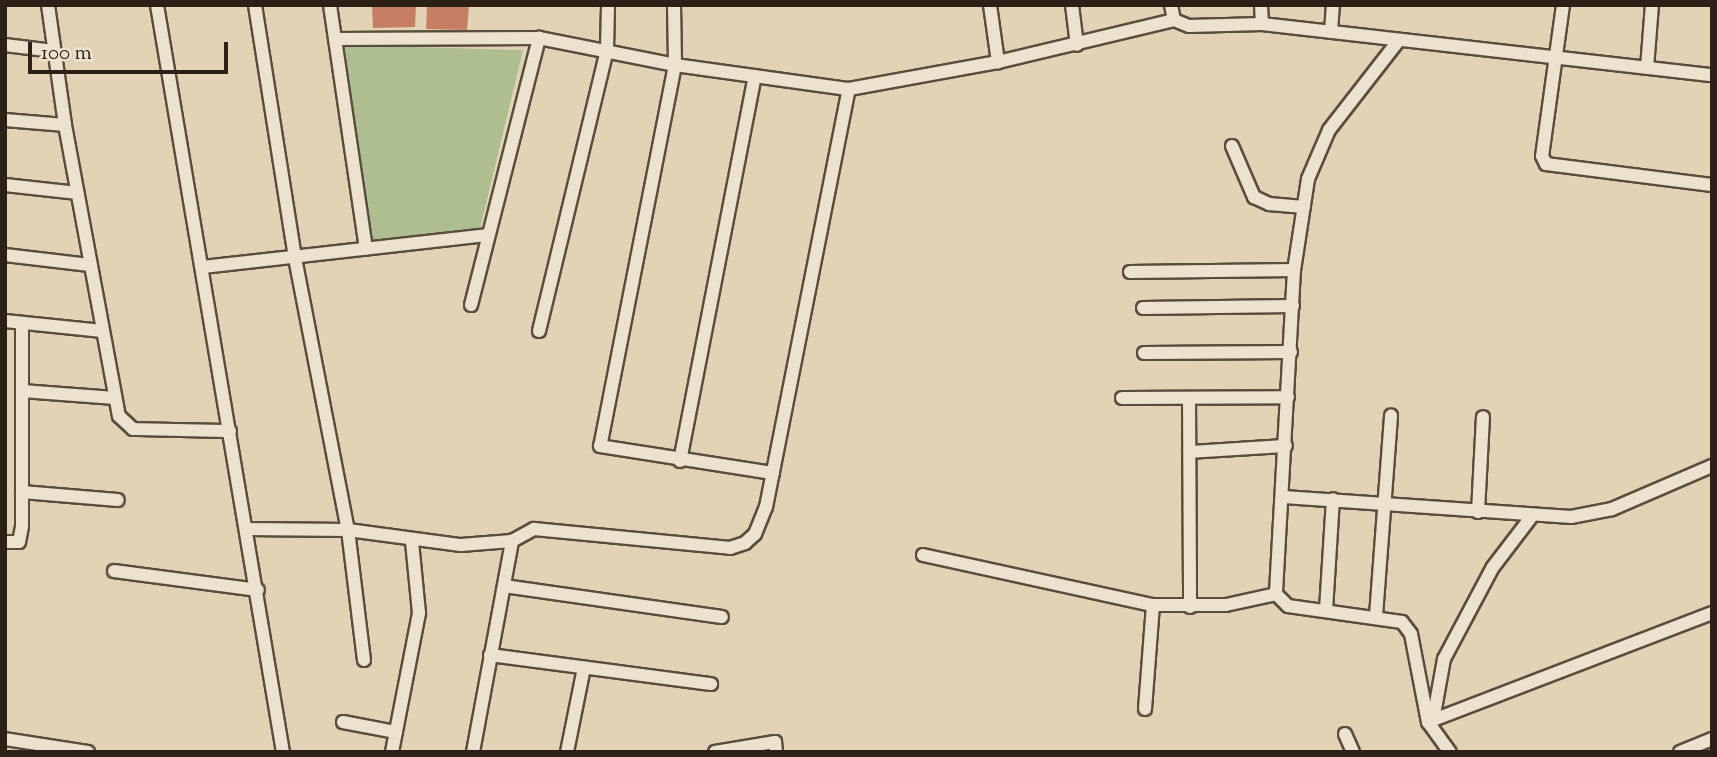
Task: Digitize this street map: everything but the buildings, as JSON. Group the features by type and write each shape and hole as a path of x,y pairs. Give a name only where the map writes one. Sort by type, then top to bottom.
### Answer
{"street":[{"path":"48,5 89,265 119,416 128,427 230,430"},
{"path":"157,5 258,590 283,752"},
{"path":"255,5 295,258 348,530 364,660"},
{"path":"330,5 366,248"},
{"path":"539,331 607,50 608,5"},
{"path":"674,5 675,65 600,446 680,461 773,473"},
{"path":"990,5 998,62"},
{"path":"1072,5 1077,45"},
{"path":"1171,5 1174,20"},
{"path":"1261,5 1262,24"},
{"path":"1331,32 1333,5"},
{"path":"1563,5 1559,56 1542,156 1546,164 1712,185"},
{"path":"1647,68 1652,5"},
{"path":"335,39 539,38 675,65 849,89 998,62 1174,20 1189,26 1262,24 1712,75"},
{"path":"471,305 539,38"},
{"path":"1399,40 1329,130 1312,167 1294,270 1284,497 1276,594 1288,606 1377,616 1402,622 1410,634 1431,721 1449,751"},
{"path":"5,45 54,51"},
{"path":"680,461 755,76"},
{"path":"246,529 348,530 412,542 461,545 512,541 534,529 740,546 761,522 773,473 849,89"},
{"path":"5,120 65,125"},
{"path":"1232,146 1254,197 1269,204 1304,207"},
{"path":"5,185 78,193"},
{"path":"202,267 487,235"},
{"path":"5,255 89,265"},
{"path":"1130,272 1294,270"},
{"path":"1143,308 1293,306"},
{"path":"5,321 102,331"},
{"path":"5,542 19,542 22,492 22,323"},
{"path":"1144,353 1291,352"},
{"path":"22,391 115,398"},
{"path":"1189,397 1190,607"},
{"path":"1122,398 1288,397"},
{"path":"1377,616 1391,416"},
{"path":"1478,512 1483,417"},
{"path":"1189,452 1286,446"},
{"path":"1284,497 1571,517 1612,509 1712,466"},
{"path":"22,492 118,500"},
{"path":"1326,610 1333,499"},
{"path":"1431,721 1444,659 1493,567 1532,516"},
{"path":"473,752 512,541"},
{"path":"393,752 419,613 412,542"},
{"path":"923,555 1153,605 1190,607 1276,594"},
{"path":"114,571 258,590"},
{"path":"504,586 722,617"},
{"path":"1145,709 1153,605"},
{"path":"1431,721 1712,613"},
{"path":"490,655 711,684"},
{"path":"567,752 584,668"},
{"path":"343,722 396,732"},
{"path":"1345,734 1353,752"},
{"path":"5,739 88,752"},
{"path":"1680,752 1712,739"},
{"path":"715,752 775,742 776,752"}],"green space":[{"path":"342,45 523,50 480,229 372,241"}]}
